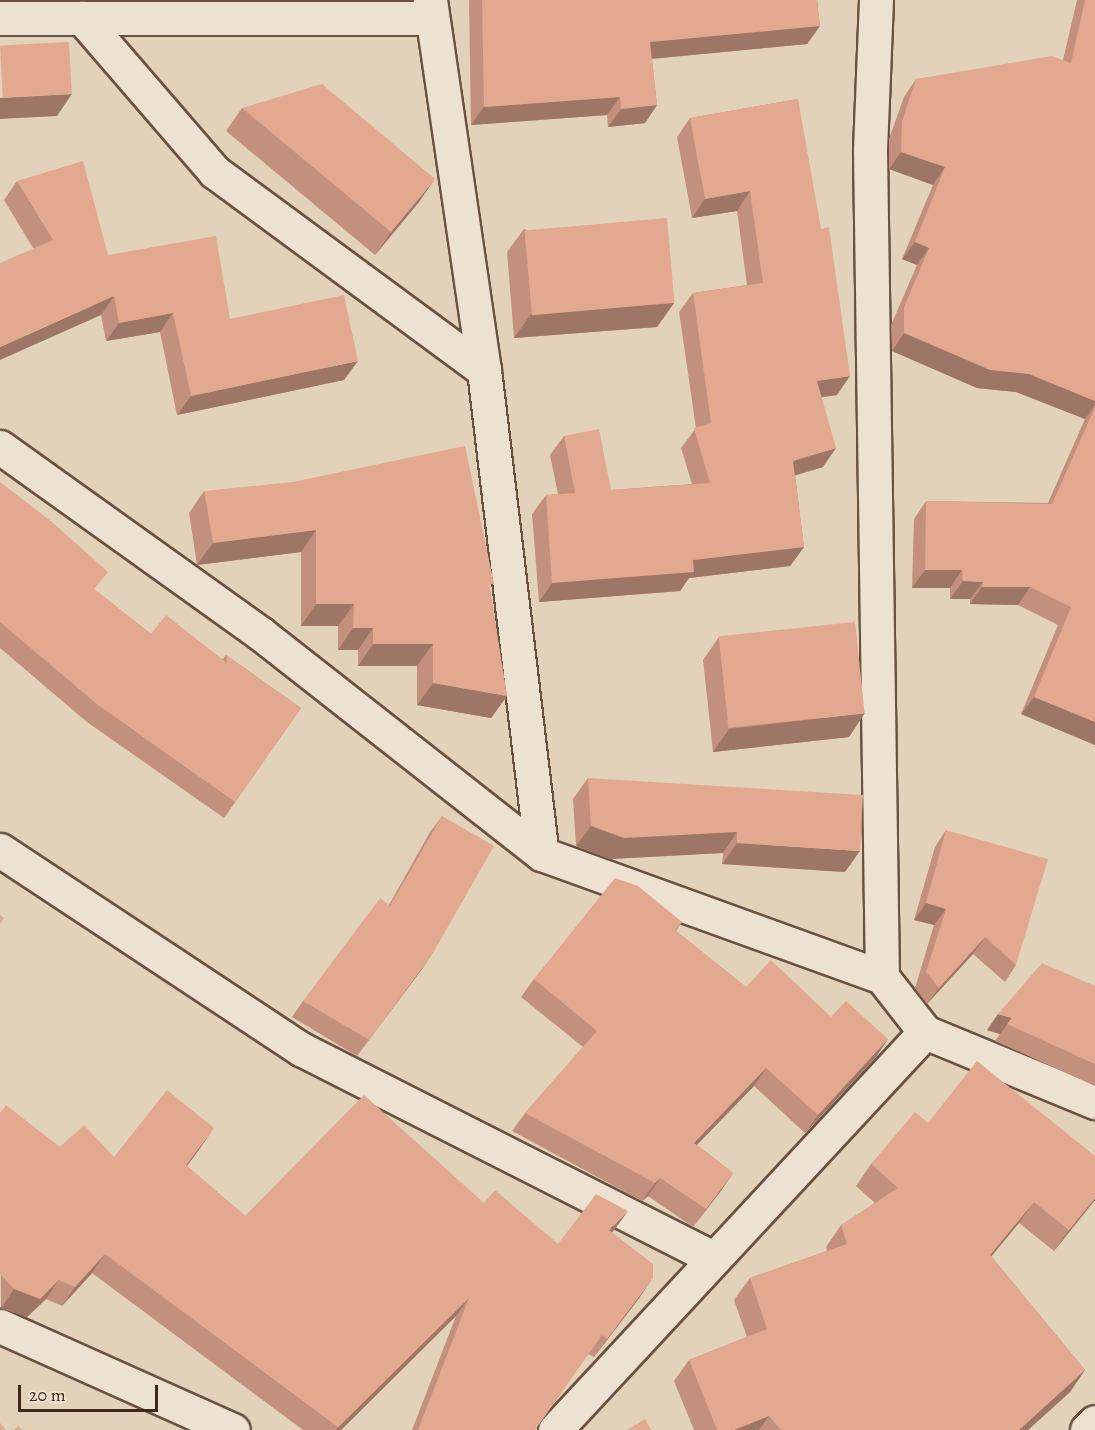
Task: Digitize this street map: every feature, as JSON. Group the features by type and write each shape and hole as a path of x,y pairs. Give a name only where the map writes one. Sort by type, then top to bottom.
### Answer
{"street":[{"path":"876,0 870,151 882,977"},
{"path":"0,18 431,9 484,370 542,854"},
{"path":"82,18 215,172 484,370"},
{"path":"0,447 261,634 542,854 882,977 925,1032 1095,1102"},
{"path":"0,850 301,1048 713,1258"},
{"path":"555,1430 925,1032"},
{"path":"0,1326 233,1430"},
{"path":"1087,1430 1095,1422"}],"building":[{"path":"482,0 817,0 820,26 650,42 657,105 621,109 620,97 484,107"},
{"path":"1085,0 1095,0 1095,401 1029,374 990,370 904,333 904,307 929,248 915,242 945,167 901,152 902,121 916,79 1052,56 1071,63"},
{"path":"69,42 72,94 3,98 0,46"},
{"path":"322,84 435,179 391,232 242,108"},
{"path":"798,99 821,229 829,227 850,376 817,381 836,448 793,461 804,547 693,560 694,572 552,583 546,495 575,493 564,436 599,429 611,490 710,483 694,428 711,423 693,293 763,283 750,191 705,199 690,118"},
{"path":"83,161 108,255 216,236 230,319 344,295 358,361 191,396 173,313 119,323 114,296 0,347 0,263 53,240 17,181"},
{"path":"667,218 674,303 532,315 525,230"},
{"path":"1095,407 1095,722 1034,697 1071,607 1030,587 982,587 983,582 963,581 962,570 925,570 926,501 1052,504"},
{"path":"465,446 494,584 489,584 507,696 433,683 433,644 373,644 373,628 353,628 354,604 316,604 316,530 213,543 204,491 293,482"},
{"path":"0,482 52,522 108,572 94,589 151,634 166,615 227,663 226,655 301,708 235,802 98,705 0,622"},
{"path":"855,622 865,713 728,728 719,636"},
{"path":"588,778 863,795 860,851 737,843 737,832 624,838 591,826"},
{"path":"442,816 494,846 433,953 369,1040 303,1001 380,898 390,906"},
{"path":"946,830 1048,859 1016,965 985,937 939,988 926,972 946,909 926,903"},
{"path":"615,878 638,886 682,922 675,930 746,987 771,960 831,1017 846,1001 888,1039 818,1115 766,1068 694,1143 733,1173 706,1209 660,1178 655,1183 525,1113 597,1031 534,979"},
{"path":"1042,963 1095,986 1095,1064 1007,1024 1012,1018 998,1014"},
{"path":"977,1061 1095,1156 1095,1198 1069,1230 1034,1202 990,1255 1085,1370 1019,1430 781,1430 769,1416 734,1430 717,1430 689,1360 767,1329 750,1278 847,1244 841,1225 898,1188 871,1164 915,1112 928,1123"},
{"path":"167,1090 214,1128 186,1165 245,1216 364,1095 484,1203 495,1190 558,1244 596,1194 628,1211 609,1230 653,1264 653,1278 607,1339 602,1335 535,1430 418,1430 469,1298 338,1427 105,1254 75,1287 59,1280 40,1299 14,1289 0,1274 0,1113 6,1105 60,1147 84,1125 114,1157"},
{"path":"645,1419 651,1430 627,1430"}]}
